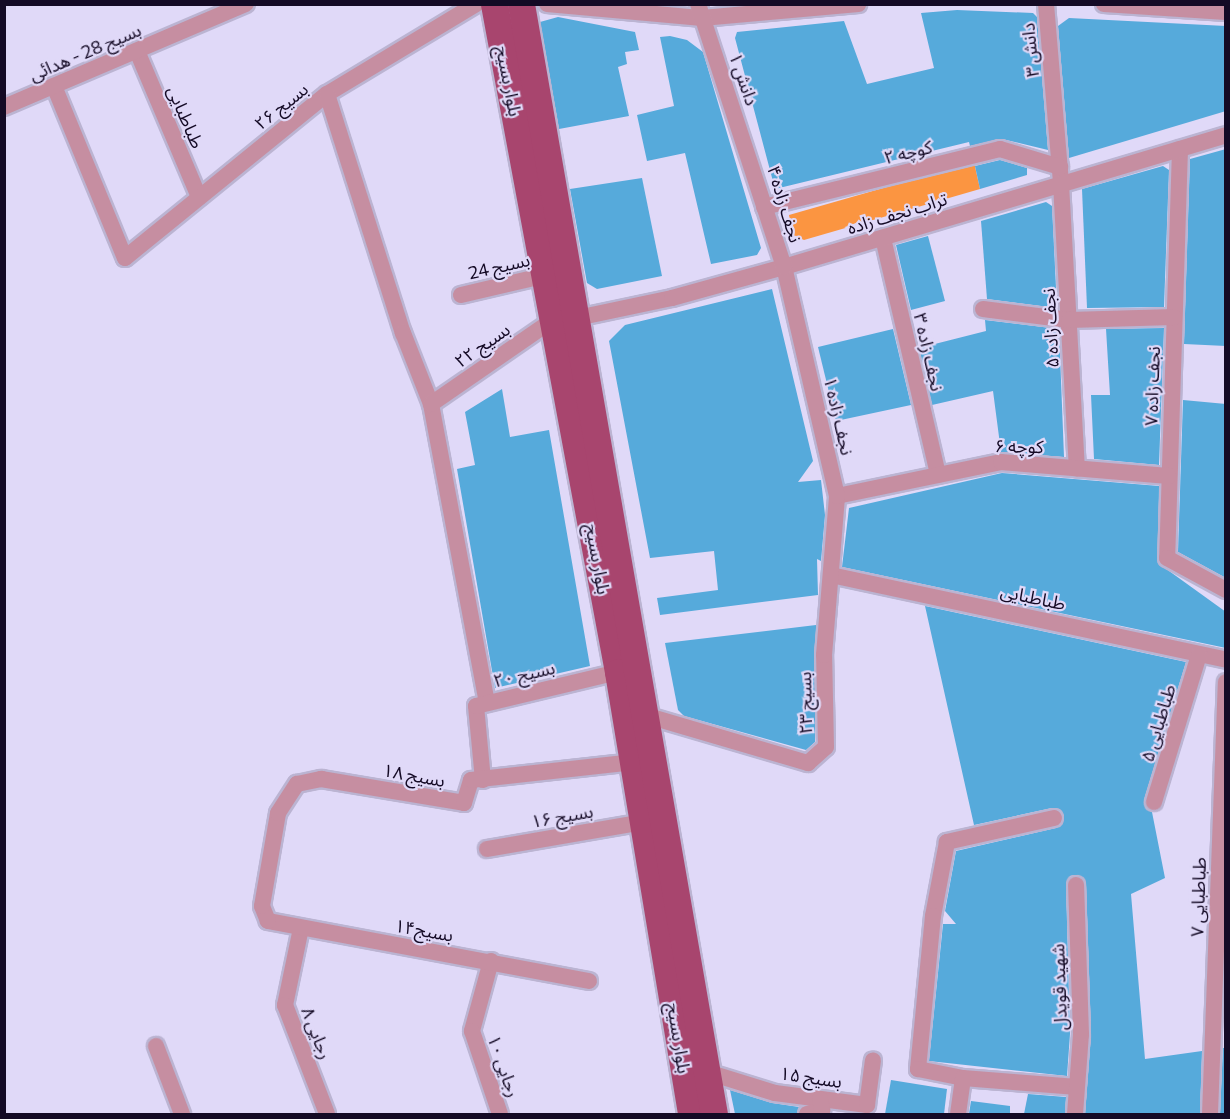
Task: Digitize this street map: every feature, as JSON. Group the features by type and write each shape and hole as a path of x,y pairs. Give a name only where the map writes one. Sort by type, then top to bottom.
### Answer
{"main road":[{"name":"بلوار بسیج","path":"494,4 546,275 565,318 648,716 682,991"},
{"name":"بلوار بسیج","path":"521,4 618,672 644,822 688,1023 692,1114"},
{"name":"بلوار بسیج","path":"688,1023 707,1072 714,1114"}],"street":[{"name":"بسیج 28 - هدائی","path":"4,107 246,4"},
{"name":"بسیج ۲۶","path":"54,86 125,258 327,94 476,4"},
{"path":"547,4 700,11 858,4"},
{"name":"دانش ۳","path":"1046,4 1060,167"},
{"path":"1104,4 1226,12"},
{"name":"دانش ۱","path":"700,11 749,153"},
{"name":"طباطبایی","path":"137,51 199,197"},
{"path":"327,94 403,333 431,404 487,703"},
{"name":"تراب نجف زاده","path":"565,318 672,298 784,267 1226,135"},
{"name":"نجف زاده ۷","path":"1180,148 1167,558 1226,590"},
{"name":"کوچه ۲","path":"764,207 1000,149 1060,167"},
{"name":"نجف زاده ۴","path":"749,153 784,267"},
{"name":"نجف زاده ۵","path":"1060,167 1077,469"},
{"name":"نجف زاده ۳","path":"883,238 938,475"},
{"name":"نجف زاده ۱","path":"784,267 837,496 831,575"},
{"name":"بسیج 24","path":"461,295 546,275"},
{"path":"983,309 1069,320 1174,317"},
{"name":"بسیج ۲۲","path":"431,404 565,318"},
{"name":"کوچه ۶","path":"837,496 1001,462 1168,476"},
{"name":"طباطبایی","path":"831,575 1226,660"},
{"name":"بسیج ۲۳","path":"648,716 812,762 826,747 824,655 831,575"},
{"name":"طباطبایی ۵","path":"1154,802 1199,655"},
{"name":"بسیج ۲۰","path":"483,780 476,706 618,672"},
{"name":"طباطبایی ۷","path":"1210,1114 1226,681"},
{"path":"483,780 634,762"},
{"name":"بسیج ۱۸","path":"262,906 278,813 297,784 321,779 464,803 469,780 483,780"},
{"path":"1054,818 947,842 933,916 918,1069 963,1078 1077,1087"},
{"name":"بسیج ۱۶","path":"487,849 644,822"},
{"name":"شهید قویدل","path":"1075,1114 1081,1034 1076,885"},
{"name":"بسیج۱۴","path":"262,906 268,921 589,981"},
{"name":"رجایی ۸","path":"301,928 285,1005 327,1114"},
{"name":"رجایی ۱۰","path":"491,961 472,1030 500,1114"},
{"path":"156,1046 182,1114"},
{"name":"بسیج ۱۵","path":"707,1072 775,1093 867,1105 873,1060"},
{"path":"958,1114 963,1078"},
{"path":"807,1114 822,1110 820,1099"}],"shaded area":[{"path":"974,162 980,189 804,240 793,235 789,215"}],"building":[{"path":"957,10 1033,13 1037,17 1048,150 1002,139 970,146 969,142 775,189 735,38 737,32 844,21 867,84 934,68 921,13"},
{"path":"558,17 635,32 639,50 625,52 627,64 618,67 629,116 559,129 540,22"},
{"path":"1069,18 1226,26 1226,111 1069,158 1058,26"},
{"path":"670,36 687,40 703,52 761,248 757,255 711,264 685,153 647,161 637,115 674,106 660,37"},
{"path":"1226,149 1226,346 1184,344 1190,159"},
{"path":"1000,160 1027,168 1027,175 980,189 975,166"},
{"path":"1163,166 1169,170 1164,307 1087,308 1082,189"},
{"path":"642,178 662,276 597,289 587,283 570,189"},
{"path":"1046,202 1052,206 1057,308 987,299 981,221"},
{"path":"928,236 945,301 911,310 896,245"},
{"path":"772,289 813,461 798,482 821,480 825,515 821,561 817,559 818,595 660,615 657,598 718,590 714,551 650,558 609,341 625,325"},
{"path":"985,320 1059,329 1064,457 1001,452 993,391 932,405 919,348 986,331"},
{"path":"1164,328 1159,465 1094,459 1091,395 1110,395 1106,329"},
{"path":"893,329 911,405 836,421 818,347"},
{"path":"502,389 510,437 549,430 590,666 495,688 457,469 475,465 465,412"},
{"path":"1183,400 1226,404 1226,578 1178,552"},
{"path":"1002,473 1159,486 1158,563 1226,612 1226,648 842,567 849,508"},
{"path":"925,606 1186,662 1144,800 1146,809 1152,812 1165,878 1131,894 1145,1059 1202,1051 1200,1114 1085,1114 1091,1034 1086,885 1076,875 1070,876 1066,885 1070,1034 1067,1076 929,1061 943,924 956,924 945,911 956,851 1056,828 1064,816 1061,811 1052,808 974,825"},
{"path":"816,625 815,742 806,750 684,716 678,710 665,643"},
{"path":"1223,1048 1226,1048 1226,1114 1220,1114"},
{"path":"891,1080 947,1089 944,1114 885,1114"},
{"path":"730,1090 772,1103 799,1107 797,1114 735,1114"},
{"path":"1028,1094 1066,1097 1065,1114 1024,1114"},
{"path":"971,1101 1010,1106 1010,1114 969,1114"}]}
